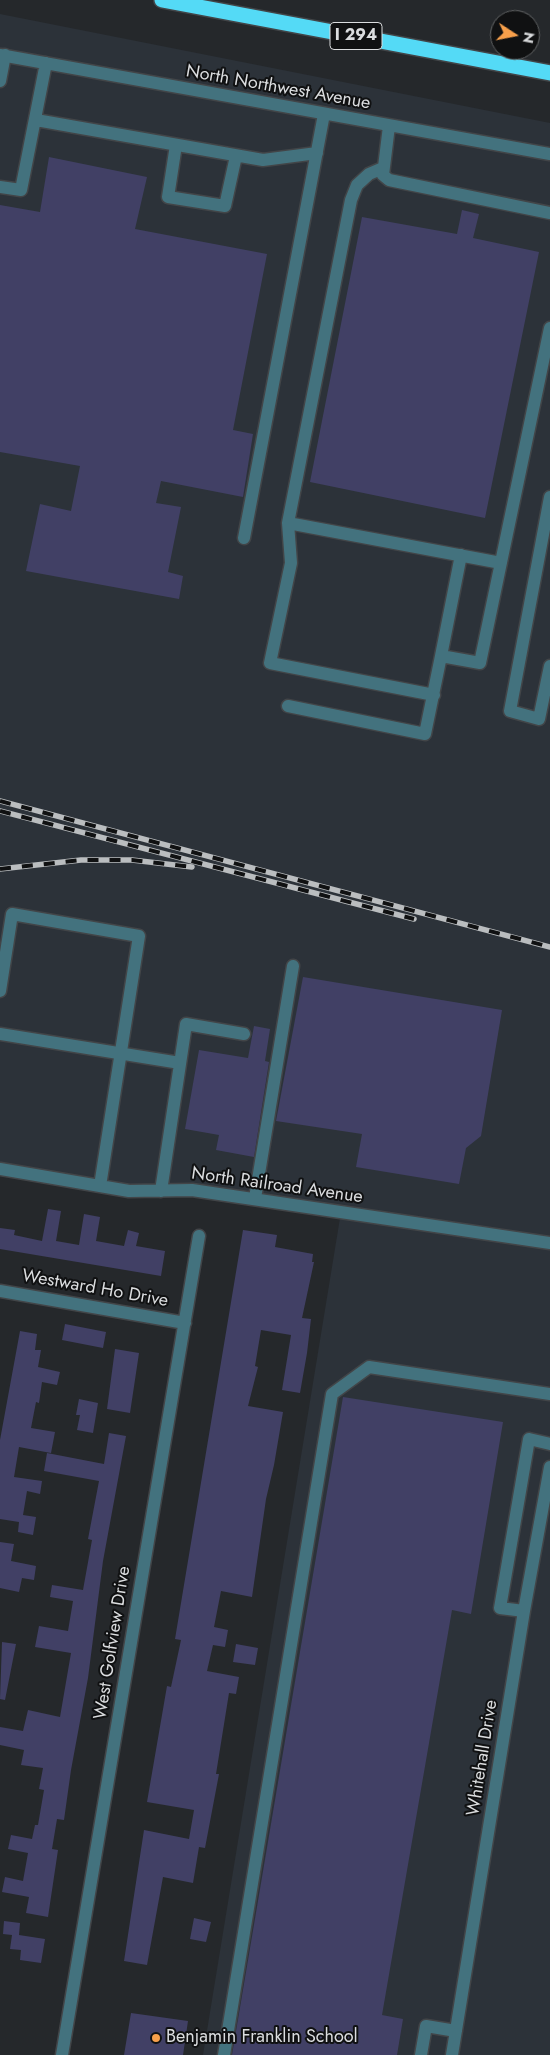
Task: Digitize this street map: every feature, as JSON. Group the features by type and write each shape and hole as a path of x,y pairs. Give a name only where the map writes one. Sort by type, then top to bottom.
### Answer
{"highway":[{"name":"I 294","path":"162,0 550,73"}],"street":[{"name":"North Northwest Avenue","path":"2,55 550,154"},
{"path":"0,81 2,55"},
{"path":"0,187 21,190 46,63"},
{"path":"244,538 324,114"},
{"path":"36,120 263,160 316,153"},
{"path":"389,126 383,168 383,175 389,180 550,213"},
{"path":"176,145 168,196 225,206 236,156"},
{"path":"383,168 363,179 357,185 351,200 288,523 291,563 270,663 434,695"},
{"path":"441,656 480,663 550,328"},
{"path":"550,497 510,712 539,719 550,666"},
{"path":"288,523 501,563"},
{"path":"288,706 425,734 461,555"},
{"path":"0,991 12,914 139,936 100,1186"},
{"path":"255,1198 293,966"},
{"path":"161,1190 186,1024 244,1034"},
{"path":"0,1034 180,1063"},
{"name":"North Railroad Avenue","path":"0,1169 129,1191 192,1190 255,1198 550,1243"},
{"name":"West Golfview Drive","path":"62,2055 199,1236"},
{"name":"Westward Ho Drive","path":"0,1291 185,1323"},
{"path":"224,2055 332,1394 369,1368 550,1394"},
{"path":"524,1611 500,1608 528,1440 550,1444"},
{"name":"Whitehall Drive","path":"452,2055 524,1611 550,1467"},
{"path":"421,2055 426,2026 456,2032"}],"shaded area":[{"path":"0,14 550,123 550,2055 203,2055 341,1212 192,1190 129,1191 0,1169"}],"building":[{"path":"49,157 147,177 135,229 267,254 233,430 253,434 243,497 161,481 156,503 181,507 168,572 183,576 179,599 26,571 40,504 71,511 80,466 0,452 0,205 40,212"},
{"path":"462,210 479,214 473,238 539,252 485,518 310,482 362,217 457,234"},
{"path":"303,977 502,1010 481,1136 466,1148 459,1184 356,1167 362,1134 276,1121"},
{"path":"254,1026 270,1029 265,1061 269,1062 254,1157 216,1150 219,1135 185,1129 199,1050 248,1058"},
{"path":"48,1209 61,1211 56,1241 79,1245 84,1214 100,1217 96,1241 124,1246 128,1230 139,1233 136,1246 165,1251 161,1276 0,1249 0,1228 15,1230 14,1235 42,1241"},
{"path":"243,1230 277,1235 275,1247 313,1254 312,1262 314,1262 302,1318 311,1319 307,1353 300,1393 282,1390 291,1335 261,1330 255,1366 258,1367 248,1406 283,1412 266,1499 252,1597 221,1591 214,1627 228,1630 225,1647 213,1645 207,1671 239,1677 236,1694 229,1693 216,1774 219,1774 205,1848 199,1847 193,1883 163,1877 147,1965 124,1961 144,1830 189,1839 194,1810 147,1802 167,1686 171,1687 181,1640 175,1639"},
{"path":"65,1324 106,1332 103,1348 62,1340"},
{"path":"20,1331 37,1334 35,1350 41,1350 38,1367 60,1372 57,1385 42,1382 39,1403 36,1402 31,1428 55,1432 51,1453 19,1447 14,1477 42,1481 40,1494 27,1491 23,1515 36,1517 33,1535 18,1532 19,1522 0,1519 0,1440"},
{"path":"115,1349 139,1353 130,1413 107,1409"},
{"path":"343,1397 503,1422 471,1614 452,1610 382,2015 403,2019 397,2055 232,2055"},
{"path":"79,1399 98,1403 93,1433 77,1430 80,1415 76,1415"},
{"path":"109,1433 126,1436 103,1561 88,1678 64,1820 57,1819 52,1849 58,1850 48,1917 26,1913 29,1897 2,1892 5,1877 23,1881 28,1853 8,1849 11,1835 32,1839 35,1825 38,1825 44,1790 39,1789 43,1768 21,1765 24,1750 0,1745 0,1727 23,1731 28,1710 60,1717 71,1653 35,1647 39,1626 68,1631 73,1601 50,1597 52,1585 83,1590 92,1540 88,1539 99,1481 44,1471 47,1453 104,1464"},
{"path":"0,1542 14,1544 11,1561 36,1566 34,1580 22,1578 19,1592 0,1588"},
{"path":"2,1642 16,1644 5,1700 0,1699"},
{"path":"236,1644 258,1648 255,1665 233,1662"},
{"path":"194,1918 211,1922 206,1942 190,1939"},
{"path":"4,1921 20,1923 19,1935 45,1939 41,1963 20,1960 21,1950 10,1949 12,1935 3,1934"},
{"name":"Benjamin Franklin School","path":"131,2013 188,2021 183,2055 124,2055"}],"railway":[{"path":"0,801 550,947"},
{"path":"0,811 414,919"},
{"path":"0,869 81,860 132,860 192,867"}],"place":[{"name":"Benjamin Franklin School","path":"156,2038"}]}
